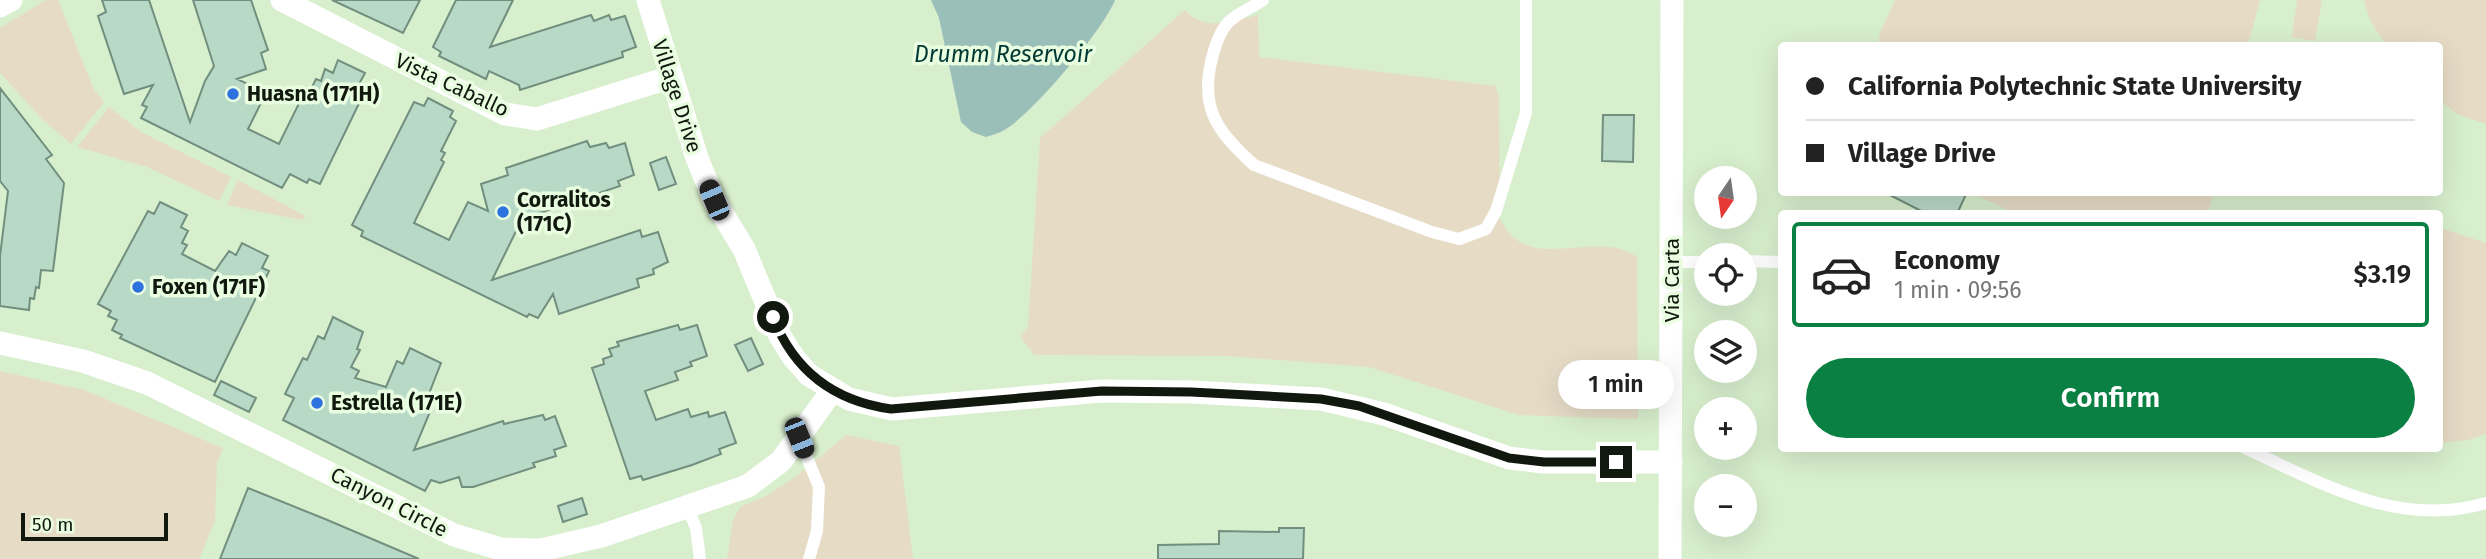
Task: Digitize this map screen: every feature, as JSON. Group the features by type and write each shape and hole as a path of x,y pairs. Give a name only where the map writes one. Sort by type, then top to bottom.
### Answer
{"street":[{"path":"0,6 11,0"},
{"name":"Vista Caballo","path":"282,0 505,114 537,119 671,77"},
{"name":"Village Drive","path":"648,0 696,158 714,200 744,249 780,336 809,375 832,391 871,406 891,409 1102,391 1191,392 1321,399 1359,406 1509,458 1544,462 1671,461"},
{"name":"Via Carta","path":"1670,559 1672,0"},
{"name":"Canyon Circle","path":"0,343 83,361 147,383 454,535 501,549 541,550 601,536 748,485 781,461 832,391"}],"lane":[{"path":"1263,0 1229,21 1214,49 1208,75 1207,102 1218,126 1235,147 1254,165 1432,232 1459,239 1486,229 1496,211 1526,113 1526,0"},
{"path":"1757,261 1778,262"},
{"path":"1672,262 1694,262"},
{"path":"799,438 819,487 817,531 809,559"},
{"path":"2254,452 2348,495 2386,507 2425,511 2486,503"},
{"path":"687,506 696,528 700,559"}],"shaded area":[{"path":"0,0 2486,0 2486,559 0,559"},
{"path":"46,0 58,0 93,88 104,102 71,144 42,119 0,73 0,28"},
{"path":"1895,0 2260,0 2249,42 1878,42"},
{"path":"2297,0 2322,0 2315,41 2292,37"},
{"path":"2364,0 2486,0 2486,124 2459,115 2443,103 2443,42 2384,42 2370,20"},
{"path":"1185,10 1193,17 1210,23 1229,22 1258,15 1259,57 1496,86 1499,97 1500,219 1512,236 1528,245 1545,249 1602,246 1620,249 1637,257 1638,419 1519,415 1369,367 1227,356 1034,355 1020,336 1028,328 1040,138"},
{"path":"109,107 141,132 231,177 219,201 147,167 77,147"},
{"path":"238,180 306,216 302,220 227,205"},
{"path":"1978,196 2212,196 2209,210 2008,210"},
{"path":"2443,229 2486,243 2486,434 2468,440 2443,443"},
{"path":"0,371 84,390 223,448 217,462 215,521 199,559 0,559"},
{"path":"846,435 899,446 913,559 727,559 733,520 740,507 768,495 798,475"}],"water":[{"name":"Drumm Reservoir","path":"931,0 1115,0 1083,50 1050,89 1018,120 1004,130 986,137 972,132 961,122 939,18"}],"building":[{"name":"Huasna (171H)","path":"102,0 149,0 190,122 205,81 214,66 193,0 251,0 268,50 261,53 266,69 237,79 266,93 248,129 279,144 307,87 311,89 316,79 321,81 325,69 333,73 338,60 365,73 358,86 366,89 320,184 309,179 307,183 290,174 282,188 141,118 147,107 142,105 153,85 124,94 98,16 106,12"},
{"path":"332,0 420,0 403,33"},
{"path":"456,0 513,0 490,47 591,15 594,21 609,15 611,20 625,16 636,47 622,52 623,57 520,90 519,85 489,71 486,79 439,56 441,52 433,47"},
{"path":"0,88 52,155 46,159 64,183 53,271 41,270 39,288 36,287 34,299 30,298 29,310 0,306 0,256 8,191 0,181"},
{"name":"Corralitos (171C)","path":"428,98 453,111 450,117 456,121 441,151 445,153 441,160 444,162 414,223 449,240 468,202 488,211 481,184 508,175 506,168 587,141 590,147 606,143 609,148 625,143 634,175 618,181 620,186 522,219 492,280 640,230 642,237 658,232 668,262 653,269 654,274 637,279 639,287 559,314 553,294 538,318 529,314 527,317 361,236 363,231 352,225 414,102 424,106"},
{"path":"1603,115 1634,115 1633,162 1602,161"},
{"path":"666,157 676,184 659,190 650,163"},
{"path":"1892,196 1965,196 1959,210 1919,210"},
{"name":"Foxen (171F)","path":"160,202 187,215 181,227 188,231 182,243 187,245 182,254 215,271 229,251 236,255 242,243 268,256 262,268 269,271 215,382 120,338 122,335 112,330 117,320 108,316 111,311 98,304 148,211 154,214"},
{"name":"Estrella (171E)","path":"333,317 363,332 357,349 360,350 351,367 359,371 355,378 386,387 397,361 403,364 410,348 441,363 425,404 432,407 414,450 503,421 504,424 543,415 545,420 555,416 566,446 554,450 556,456 533,463 535,467 473,487 462,487 459,477 440,483 431,480 425,491 283,420 294,398 285,394 303,358 307,360 318,336 324,339"},
{"path":"678,325 680,330 697,325 707,356 690,362 692,366 675,372 678,380 645,391 656,420 688,409 691,417 708,412 709,417 725,412 736,443 719,449 721,454 692,465 643,480 641,476 630,479 592,368 604,364 603,359 612,356 609,349 619,346 617,342"},
{"path":"751,338 763,364 748,371 735,345"},
{"path":"221,381 256,398 249,412 214,395"},
{"path":"248,488 325,519 419,559 220,559"},
{"path":"582,498 587,514 563,522 558,506"},
{"path":"1279,528 1304,528 1303,559 1158,559 1158,545 1219,544 1219,531 1279,532"}],"place":[{"name":"Huasna (171H)","path":"233,94"},
{"name":"Corralitos (171C)","path":"503,212"},
{"name":"Foxen (171F)","path":"138,287"},
{"name":"Estrella (171E)","path":"317,403"}],"route":[{"path":"773,317 780,336 809,375 832,391 871,406 891,409 1102,391 1191,392 1321,399 1359,406 1509,458 1544,462 1616,462"}]}
